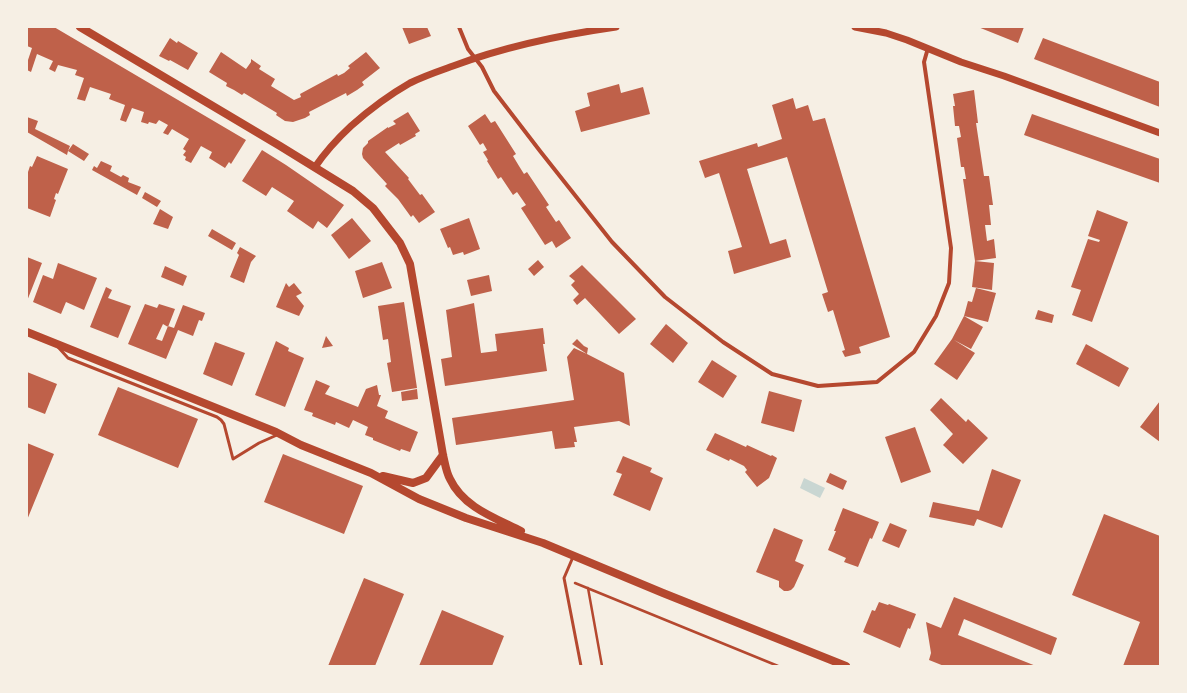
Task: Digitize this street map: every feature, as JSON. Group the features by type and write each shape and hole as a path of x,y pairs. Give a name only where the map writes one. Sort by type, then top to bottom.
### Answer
{"main road":[{"path":"80,27 316,167 353,191 373,208 400,243 410,264 442,455 449,479 458,492 480,511 543,543"},
{"path":"27,332 276,432 301,445 371,473 419,499 466,518 543,543 846,666"},
{"path":"371,473 412,483 426,478 442,455"}],"street":[{"path":"459,27 468,49 482,67 494,91 612,242 665,297 724,342 772,374 818,386 877,382 914,352 936,316 949,283 951,248 924,62 928,48"},
{"path":"316,167 323,154 344,133 373,108 412,82 505,48 542,39 616,27"},
{"path":"855,27 886,33 961,62 1004,76 1160,133"}],"lane":[{"path":"54,343 68,358 217,417 224,424 234,459 272,436 282,435"},
{"path":"573,555 564,578 581,666"}],"path":[{"path":"564,578 778,666"},
{"path":"588,588 602,666"}],"shaded area":[{"path":"804,478 825,488 820,498 800,488"}],"building":[{"path":"27,27 54,27 246,140 231,164 229,162 225,168 209,158 212,152 201,146 191,163 185,160 186,157 183,155 186,151 183,149 189,139 172,129 168,135 163,133 168,125 159,120 156,124 141,122 144,112 132,108 126,122 120,120 125,105 109,99 111,94 90,87 85,101 77,99 84,78 75,75 77,70 58,65 55,72 49,69 53,61 37,54 31,72 27,70 27,63 32,48 27,46"},
{"path":"402,27 427,27 431,36 409,44"},
{"path":"978,27 1024,27 1018,43"},
{"path":"170,38 198,53 188,70 159,56"},
{"path":"1043,38 1160,82 1160,107 1034,59"},
{"path":"221,52 246,69 251,62 251,59 261,66 259,69 275,79 271,86 294,100 301,97 300,94 337,74 338,76 344,73 350,68 348,66 366,52 380,68 362,82 364,85 357,90 347,96 346,93 309,112 310,115 305,118 293,122 285,121 276,115 277,113 244,93 242,95 226,86 227,83 209,72"},
{"path":"619,84 621,93 643,87 650,114 581,132 575,111 590,106 587,93"},
{"path":"974,90 978,123 976,123 984,176 989,176 993,205 989,205 991,225 985,225 987,241 994,239 996,258 975,261 963,179 966,179 964,167 961,167 957,138 961,137 959,126 955,126 953,106 955,106 953,94"},
{"path":"793,98 796,109 808,105 813,121 825,118 890,337 859,347 861,353 845,357 842,351 845,350 833,310 828,312 822,294 828,292 787,157 747,169 770,244 786,239 791,257 734,274 728,251 742,247 719,173 705,178 699,161 757,143 758,147 782,139 772,105"},
{"path":"408,112 420,131 415,134 416,136 400,145 399,143 385,152 409,178 408,179 420,195 422,194 435,212 419,223 413,215 411,217 398,199 385,186 387,184 363,158 362,154 363,148 368,141 388,127 396,124 393,121"},
{"path":"485,114 491,123 495,121 516,154 513,156 524,174 527,172 549,205 546,207 556,222 559,220 571,238 556,248 552,241 545,245 521,208 526,205 517,192 513,195 501,177 498,179 483,152 487,150 483,143 480,145 468,126"},
{"path":"1032,114 1160,159 1160,183 1024,135"},
{"path":"27,117 38,121 35,129 70,146 67,155 27,132"},
{"path":"73,144 89,154 84,161 68,151"},
{"path":"262,150 344,205 327,228 318,221 313,229 287,211 294,201 272,187 266,196 242,181"},
{"path":"37,156 68,169 58,194 56,193 54,199 56,200 50,217 27,208 27,175 30,166 32,167"},
{"path":"101,161 112,166 110,171 121,177 123,175 129,178 128,182 141,187 137,195 92,170 94,166 97,168"},
{"path":"145,192 161,201 157,207 142,198"},
{"path":"160,209 173,217 168,229 153,224"},
{"path":"1097,210 1128,222 1092,322 1072,315 1081,290 1071,287 1088,239 1099,242 1100,240 1088,236"},
{"path":"352,218 371,241 349,259 331,235"},
{"path":"469,218 480,249 464,255 463,252 453,255 450,247 448,248 440,229"},
{"path":"212,229 236,243 232,250 208,236"},
{"path":"240,247 256,256 251,262 244,283 230,277 239,255 237,253"},
{"path":"27,257 42,263 27,301"},
{"path":"538,260 544,267 534,276 528,269"},
{"path":"975,261 994,263 992,290 972,287"},
{"path":"382,262 392,288 363,298 355,271"},
{"path":"58,263 97,278 84,310 66,302 61,314 33,302 43,275 53,279"},
{"path":"582,265 636,319 619,334 585,298 577,305 573,300 579,294 571,285 575,281 569,276"},
{"path":"165,266 187,276 183,286 161,277"},
{"path":"489,275 492,291 471,296 467,280"},
{"path":"286,283 289,287 294,283 302,293 296,296 304,306 299,316 276,307"},
{"path":"106,287 112,290 108,298 131,306 118,338 90,327"},
{"path":"976,288 996,293 988,322 964,316 968,301 972,302"},
{"path":"404,302 417,388 392,392 387,363 391,362 388,339 383,340 378,306"},
{"path":"474,303 481,353 497,351 495,334 543,328 545,344 543,344 547,371 445,386 441,359 452,357 446,310"},
{"path":"145,304 157,308 159,304 175,309 168,326 174,328 183,305 205,313 202,321 199,320 193,336 178,330 166,359 128,344","holes":["163,324 168,327 162,341 156,339"]},
{"path":"1038,310 1054,315 1052,323 1035,319"},
{"path":"964,316 983,327 971,349 954,340 975,353 957,380 934,364 952,339"},
{"path":"666,324 688,343 673,363 650,344"},
{"path":"326,336 333,346 322,348"},
{"path":"577,339 588,348 587,354 572,344"},
{"path":"276,341 289,348 288,351 304,358 285,407 255,395"},
{"path":"215,342 245,353 232,386 203,374"},
{"path":"1086,344 1129,368 1119,387 1076,364"},
{"path":"574,348 624,373 630,426 619,421 574,427 577,442 574,442 575,447 555,449 552,431 456,445 452,418 574,400 567,357"},
{"path":"712,360 737,376 723,398 698,382"},
{"path":"27,372 57,384 45,414 27,407"},
{"path":"316,380 330,386 325,394 358,407 366,389 377,385 379,395 381,395 377,406 388,411 385,418 418,432 410,452 401,449 400,451 373,440 373,438 365,435 368,427 353,420 349,428 336,422 335,425 312,416 313,413 304,410"},
{"path":"118,387 198,419 178,468 98,435"},
{"path":"417,389 418,399 402,401 401,392"},
{"path":"769,391 802,400 794,432 761,423"},
{"path":"941,398 966,422 968,419 988,438 963,464 943,445 953,434 930,410"},
{"path":"1160,401 1160,442 1140,427"},
{"path":"915,427 931,472 901,483 885,437"},
{"path":"715,433 746,447 747,445 777,458 769,478 757,487 745,472 747,470 744,466 730,459 729,461 706,450"},
{"path":"27,443 54,454 27,520"},
{"path":"283,454 363,486 344,534 264,502"},
{"path":"623,456 652,468 650,472 663,478 650,511 613,495 622,474 616,472"},
{"path":"992,469 1021,480 1002,528 977,519 974,526 929,517 933,502 979,511"},
{"path":"830,473 847,481 843,490 826,482"},
{"path":"843,508 879,522 872,539 870,538 858,567 844,562 846,558 828,550"},
{"path":"1104,514 1160,536 1160,666 1123,666 1140,622 1072,595"},
{"path":"890,523 907,530 899,548 882,541"},
{"path":"774,528 803,540 795,561 804,565 794,587 788,591 784,591 779,587 779,581 756,572"},
{"path":"364,578 404,594 375,666 328,666"},
{"path":"954,597 1057,638 1051,655 964,619 958,635 1036,666 944,666 929,660 931,653 926,622 941,628"},
{"path":"879,602 916,614 910,629 908,628 900,648 863,632 872,610 875,611"},
{"path":"442,610 504,636 492,666 419,666"}]}
